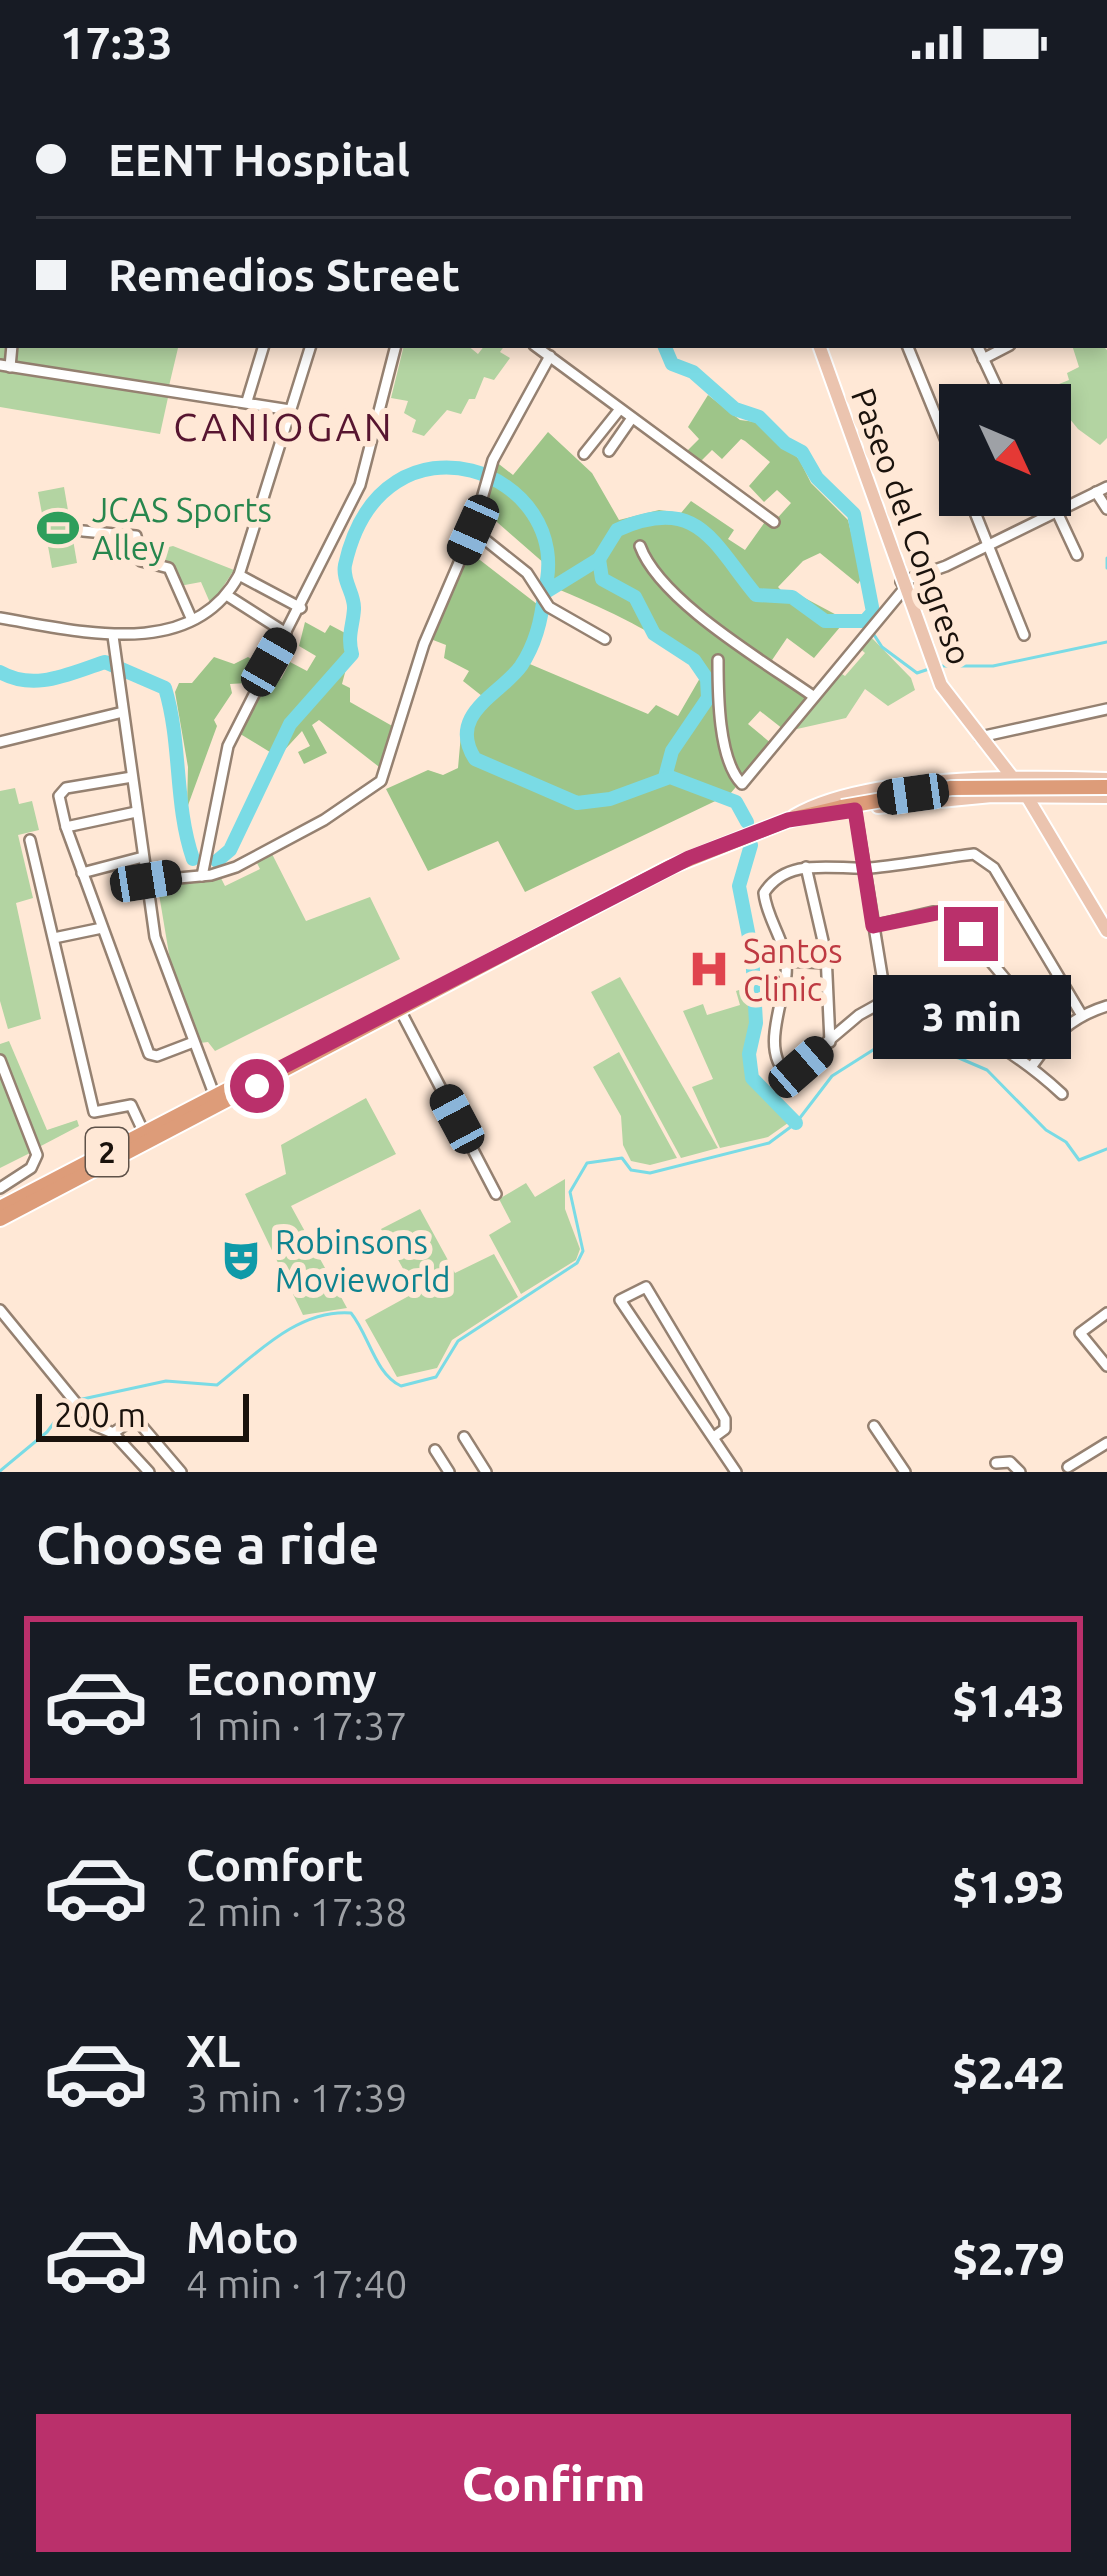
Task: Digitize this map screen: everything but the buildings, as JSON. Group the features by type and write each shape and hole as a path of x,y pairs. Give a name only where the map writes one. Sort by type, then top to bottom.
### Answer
{"highway":[{"name":"2","path":"0,1220 251,1077 263,1077 670,867 749,834 788,820 951,788 1107,783"},
{"name":"2","path":"0,1208 107,1158 145,1132 216,1101"}],"main road":[{"name":"Paseo del Congreso","path":"820,348 934,667 1026,795 1107,931"},
{"path":"788,820 816,803 1010,777 1107,783"},
{"path":"849,808 1026,795 1107,796"}],"street":[{"path":"248,401 263,348"},
{"path":"0,618 112,636 193,620 228,596 239,575 310,348"},
{"path":"202,875 228,746 360,485 395,348"},
{"path":"538,348 774,522"},
{"path":"908,348 939,423"},
{"path":"978,348 996,384"},
{"path":"983,359 1004,348"},
{"path":"146,881 236,867 324,820 381,781 424,644 473,530 493,460 550,356"},
{"path":"5,366 290,410"},
{"path":"584,454 620,409"},
{"path":"609,451 632,418"},
{"path":"1071,502 1101,489 1107,508"},
{"path":"977,516 1024,635"},
{"path":"718,660 725,737 742,784 902,585 1042,516"},
{"path":"1058,516 1077,555"},
{"path":"473,530 527,573 549,607 604,639"},
{"path":"83,531 136,536 141,561 169,568 193,620"},
{"path":"640,546 646,562 686,600 813,696"},
{"path":"239,575 301,608"},
{"path":"228,596 286,633"},
{"path":"112,636 155,937 216,1101"},
{"path":"980,736 1107,710"},
{"path":"0,742 123,712"},
{"path":"132,778 66,788 59,796 149,1054 157,1056 191,1043"},
{"path":"849,808 886,1000"},
{"path":"66,826 136,812"},
{"path":"30,841 94,1112 131,1106 145,1132"},
{"path":"1062,1094 981,1032 886,1000 859,1015 788,1075 777,1064 774,1048 786,961 765,903 771,882 806,867 864,868 974,854 1004,881 1081,1014"},
{"path":"82,872 143,857"},
{"path":"806,867 827,963 830,1042"},
{"path":"873,926 933,912 951,914 1053,1036"},
{"path":"54,938 102,928"},
{"path":"786,961 827,963"},
{"path":"1031,1066 1053,1036 1081,1014 1107,1006"},
{"path":"398,1008 496,1194"},
{"path":"0,1060 37,1155 31,1168 0,1188"},
{"path":"714,1437 725,1429 725,1419 646,1287 620,1300 736,1472"},
{"path":"0,1310 98,1429 113,1433 149,1472"},
{"path":"1106,1362 1080,1333 1107,1313"},
{"path":"113,1433 135,1418 181,1472"},
{"path":"874,1426 905,1472"},
{"path":"464,1436 486,1472"},
{"path":"1068,1467 1107,1443"},
{"path":"435,1450 449,1472"},
{"path":"996,1463 1010,1462 1020,1472"}],"green space":[{"path":"0,348 178,348 169,386 0,362"},
{"path":"403,348 471,348 478,354 483,348 503,348 500,352 510,358 494,380 484,377 475,399 469,399 461,414 447,410 424,436 412,432 416,420 404,413 408,401 391,398"},
{"path":"1073,348 1107,350 1107,438 1100,445 1071,420 1071,384 1059,384 1069,380 1067,373 1079,367"},
{"path":"0,369 169,393 160,434 0,407"},
{"path":"708,395 740,420 756,422 799,459 811,483 848,520 862,577 858,584 820,553 803,561 778,587 793,603 801,596 846,620 814,658 787,638 768,666 807,699 783,729 760,711 748,724 772,744 730,794 525,892 498,841 428,871 386,789 428,770 443,775 458,768 461,734 482,696 463,681 469,671 444,658 446,645 428,638 467,550 546,611 525,662 648,714 656,705 678,716 700,678 655,636 548,585 553,571 481,508 495,461 513,475 548,432 592,473 619,520 659,510 681,513 691,501 734,530 728,539 745,550 767,519 773,523 791,503 777,490 764,502 749,486 770,462 741,439 722,459 712,450 700,462 685,453 699,439 688,427"},
{"name":"JCAS Sports Alley","path":"64,487 77,563 52,568 38,492"},
{"path":"173,546 234,570 211,605 201,582 174,587 168,567 156,564 156,550"},
{"path":"305,622 325,633 330,625 347,634 350,654 342,684 350,688 350,702 394,727 383,770 319,720 312,725 327,753 304,764 298,752 310,746 302,731 278,757 237,732 267,672 281,679 290,662 307,671 316,656 299,646"},
{"path":"868,634 911,678 915,690 888,706 865,689 846,718 797,729 791,723 836,670 845,676 865,653 856,645"},
{"path":"214,657 234,664 248,657 254,661 247,683 230,684 232,693 214,720 217,726 187,808 188,767 175,692 179,683 192,683"},
{"path":"15,788 19,804 32,801 39,830 18,835 33,898 16,903 41,1019 8,1029 0,1001 0,791"},
{"path":"268,846 306,921 370,897 400,959 215,1051 208,1042 200,1043 170,960 157,882 220,876 225,886 260,869 253,855"},
{"path":"620,977 718,1148 681,1158 591,992"},
{"path":"748,987 753,1023 746,1054 749,1079 788,1123 768,1137 720,1148 692,1087 713,1079 683,1011 703,1004 707,1015 740,1005 736,991"},
{"path":"9,1041 47,1130 77,1120 79,1126 39,1147 0,1062 0,1044"},
{"path":"619,1052 677,1158 650,1165 631,1161 623,1145 621,1116 593,1067"},
{"path":"0,1070 32,1152 0,1168"},
{"path":"366,1098 396,1154 291,1206 347,1308 303,1315 245,1194 286,1174 281,1145"},
{"path":"565,1179 565,1209 580,1249 576,1260 521,1294 489,1235 511,1222 499,1199 526,1183 535,1197"},
{"path":"420,1209 455,1273 494,1254 518,1297 452,1340 437,1368 397,1377 365,1320 416,1292 381,1229"}],"waterway":[{"path":"217,861 230,850 290,724 352,654 354,603 345,565 366,513 397,482 433,468 472,471 506,486 533,514 547,550 544,593 599,559 617,530 667,518 701,530 756,595 792,597 825,621 865,621 873,612 854,514 817,478 802,452 785,443 759,417 735,409 693,372 672,364 665,348"},
{"path":"1107,558 1107,568"},
{"path":"599,559 602,579 635,597 654,634 694,660 707,679 708,698 672,751 665,777"},
{"path":"544,593 526,658 480,706 467,729 475,759 577,803 610,799 670,777 736,802 747,822"},
{"path":"865,621 882,647 917,673 929,669"},
{"path":"938,666 993,666 1107,642"},
{"path":"0,672 39,681 105,662 165,688 193,859"},
{"path":"751,845 739,886 752,952 756,1023 749,1054 752,1078 796,1123"},
{"path":"78,1400 166,1381 217,1385 279,1336 332,1314 351,1313 378,1363 401,1386 436,1377 458,1341 577,1263 583,1251 570,1192 587,1163 622,1158 631,1170 650,1173 769,1143 796,1123 832,1076 884,1043 959,1058 987,1070 1046,1130 1066,1142 1079,1160 1107,1149"},
{"path":"0,1471 47,1432 62,1412"}],"place":[{"name":"JCAS Sports Alley","path":"58,528"},
{"name":"Santos Clinic","path":"709,969"},
{"name":"Robinsons Movieworld","path":"241,1260"}],"district":[{"name":"CANIOGAN","path":"284,426"}],"route":[{"path":"257,1086 263,1077 670,867 788,820 819,820 855,810 873,926 942,912 959,919 971,934"}]}
